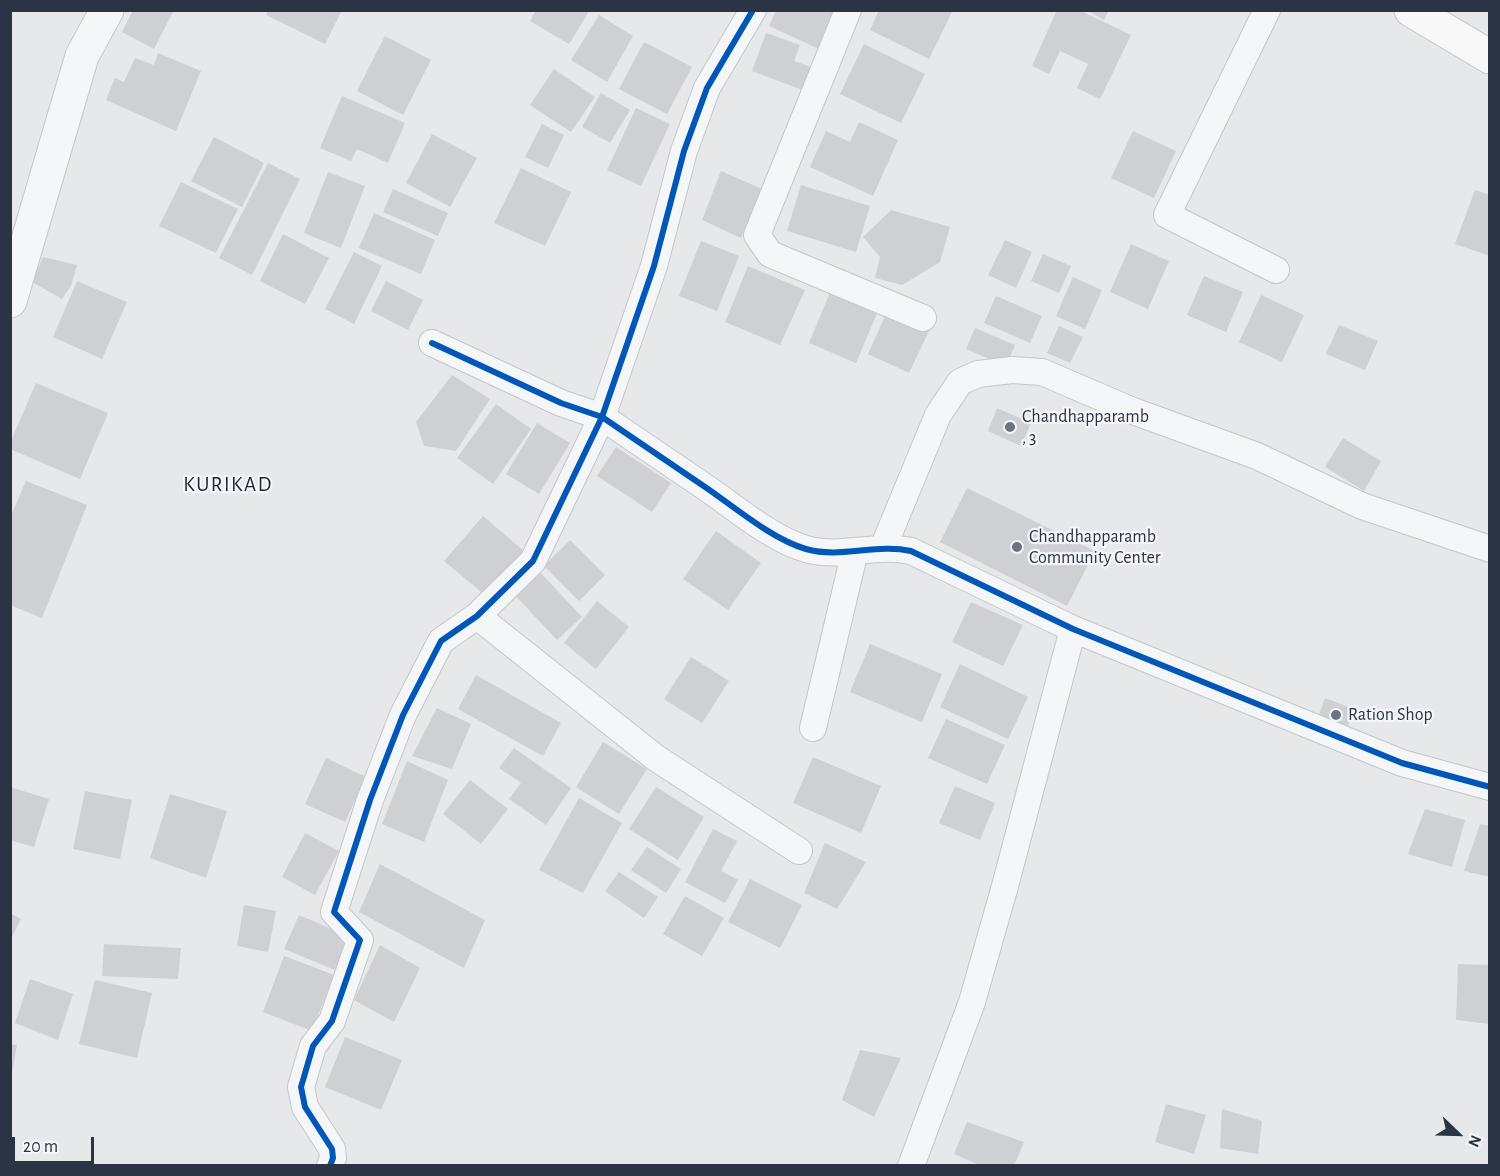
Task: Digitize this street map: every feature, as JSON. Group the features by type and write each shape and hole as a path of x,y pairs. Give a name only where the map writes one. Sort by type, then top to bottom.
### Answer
{"main road":[{"path":"1411,10 1490,57"}],"street":[{"path":"10,301 81,56 107,10"},
{"path":"848,10 757,235 770,254 923,318"},
{"path":"1267,10 1167,215 1276,270"},
{"path":"330,1166 333,1158 332,1149 305,1107 301,1087 313,1046 332,1021 360,940 334,912 370,800 403,715 441,641 477,616 533,561 602,417 654,266 684,151 695,119 707,88 748,12"},
{"path":"432,343 561,403 602,417 765,530 806,549 835,553 883,548 911,551 1072,629 1402,763 1490,787"},
{"path":"883,548 939,415 960,382 978,374 1012,370 1042,372 1133,411 1257,456 1362,506 1490,549"},
{"path":"813,729 855,551"},
{"path":"477,616 656,758 799,851"},
{"path":"911,1166 972,1002 1005,886 1072,629"}],"building":[{"path":"133,10 174,10 154,49 122,32"},
{"path":"268,10 342,10 325,44 266,15"},
{"path":"536,10 584,10 588,13 569,44 530,21"},
{"path":"776,10 836,10 819,49 769,26"},
{"path":"879,10 953,10 929,59 870,30"},
{"path":"1057,10 1079,10 1131,35 1100,99 1077,88 1088,64 1060,51 1049,74 1032,66"},
{"path":"1087,10 1109,10 1104,20"},
{"path":"599,15 633,36 607,82 571,60"},
{"path":"766,33 800,45 794,61 814,68 805,91 752,71"},
{"path":"385,36 431,60 403,115 357,91"},
{"path":"644,42 692,67 667,114 619,89"},
{"path":"864,44 925,74 901,123 840,94"},
{"path":"158,53 201,71 176,131 106,100 115,78 124,82 135,58 154,65"},
{"path":"554,69 595,97 571,132 530,105"},
{"path":"601,93 630,110 610,143 582,127"},
{"path":"342,96 405,123 388,163 357,149 351,161 320,148"},
{"path":"636,108 670,124 641,186 607,170"},
{"path":"859,122 898,140 873,196 810,167 826,131 850,142"},
{"path":"542,124 564,135 548,168 525,157"},
{"path":"1133,131 1176,151 1154,198 1111,178"},
{"path":"432,134 477,158 450,207 406,183"},
{"path":"214,137 264,163 242,207 191,181"},
{"path":"268,163 300,179 252,275 219,258"},
{"path":"521,168 571,192 545,246 494,223"},
{"path":"721,171 762,189 741,238 702,220"},
{"path":"328,172 365,186 341,248 304,233"},
{"path":"181,182 238,209 216,253 159,226"},
{"path":"801,185 870,206 856,252 787,231"},
{"path":"393,189 448,213 438,236 383,212"},
{"path":"1475,190 1490,195 1490,256 1455,244"},
{"path":"891,210 950,227 940,262 902,285 875,278 880,257 863,237"},
{"path":"374,213 435,240 421,274 359,248"},
{"path":"283,234 329,258 305,304 260,281"},
{"path":"1005,240 1032,252 1016,288 988,275"},
{"path":"701,241 739,256 717,311 679,296"},
{"path":"1131,244 1169,261 1148,309 1110,292"},
{"path":"354,252 382,266 354,324 325,309"},
{"path":"1043,254 1071,266 1059,293 1031,281"},
{"path":"43,257 77,265 71,286 62,299 32,282"},
{"path":"748,266 805,290 780,345 725,322"},
{"path":"1204,276 1243,292 1226,332 1187,315"},
{"path":"1073,277 1102,290 1085,329 1056,316"},
{"path":"77,281 127,302 102,359 53,337"},
{"path":"386,281 423,300 408,330 371,311"},
{"path":"831,290 879,309 856,363 809,343"},
{"path":"1261,295 1304,315 1282,362 1239,342"},
{"path":"996,296 1042,316 1030,343 984,323"},
{"path":"886,314 929,331 909,373 868,354"},
{"path":"1339,325 1378,341 1365,370 1326,354"},
{"path":"1059,326 1083,337 1070,363 1047,353"},
{"path":"975,328 1015,345 1006,366 966,349"},
{"path":"452,375 490,399 456,451 424,446 416,422"},
{"path":"36,383 108,413 80,479 10,449 10,443"},
{"path":"496,404 531,429 493,484 457,458"},
{"name":"Chandhapparamb , 3","path":"997,408 1031,423 1021,446 988,431"},
{"path":"537,423 570,443 539,494 506,474"},
{"path":"1343,438 1381,461 1364,491 1325,467"},
{"path":"616,447 671,483 652,512 597,476"},
{"path":"26,481 87,505 42,618 10,605 10,518"},
{"name":"Chandhapparamb Community Center","path":"967,488 1095,551 1067,606 940,542"},
{"path":"483,516 524,551 486,596 444,561"},
{"path":"716,531 761,563 728,610 683,579"},
{"path":"570,540 605,575 579,601 544,566"},
{"path":"538,570 582,617 557,640 514,594"},
{"path":"597,601 629,627 596,669 564,643"},
{"path":"971,602 1023,625 1003,666 952,642"},
{"path":"870,644 942,674 922,722 850,692"},
{"path":"691,657 729,681 702,723 664,699"},
{"path":"960,664 1028,697 1008,739 940,707"},
{"path":"476,675 561,723 543,756 458,709"},
{"name":"Ration Shop","path":"1325,698 1354,709 1346,731 1317,720"},
{"path":"437,708 471,724 452,769 412,756"},
{"path":"946,719 1005,745 987,784 928,758"},
{"path":"603,742 647,769 619,814 576,787"},
{"path":"514,748 571,788 546,825 509,799 521,783 499,768"},
{"path":"813,757 881,786 861,833 793,803"},
{"path":"326,758 366,777 345,822 305,804"},
{"path":"407,761 448,780 424,842 382,824"},
{"path":"470,780 508,809 481,844 443,814"},
{"path":"955,786 995,803 980,840 939,823"},
{"path":"10,787 49,799 34,847 10,840"},
{"path":"656,787 704,817 678,860 629,829"},
{"path":"85,791 132,800 120,859 73,849"},
{"path":"170,794 227,811 206,878 150,858"},
{"path":"579,798 622,823 583,893 539,870"},
{"path":"1425,809 1465,820 1452,867 1408,854"},
{"path":"1480,824 1490,826 1490,877 1464,871"},
{"path":"713,829 737,841 721,871 738,880 725,903 685,882"},
{"path":"305,833 339,851 315,895 282,877"},
{"path":"825,843 866,862 837,909 804,893"},
{"path":"647,847 681,869 666,893 631,870"},
{"path":"380,864 485,920 464,968 359,912"},
{"path":"619,872 658,897 644,918 605,891"},
{"path":"750,879 802,905 780,948 728,922"},
{"path":"685,896 724,918 702,956 663,934"},
{"path":"244,905 276,911 268,952 237,946"},
{"path":"10,913 21,919 10,941"},
{"path":"299,915 350,937 335,970 284,949"},
{"path":"104,944 181,948 178,979 102,976"},
{"path":"380,945 420,968 394,1022 354,1000"},
{"path":"284,956 334,975 312,1031 263,1012"},
{"path":"1458,964 1490,965 1490,1024 1456,1020"},
{"path":"30,979 73,994 58,1040 15,1023"},
{"path":"95,980 152,993 137,1058 79,1044"},
{"path":"345,1037 402,1060 381,1110 325,1087"},
{"path":"10,1044 17,1045 12,1073 10,1073"},
{"path":"860,1050 901,1058 874,1117 842,1100"},
{"path":"1166,1104 1206,1115 1194,1154 1155,1142"},
{"path":"1222,1109 1262,1121 1258,1154 1220,1148"},
{"path":"967,1122 1024,1142 1014,1166 982,1166 954,1154"}],"cycle path":[{"path":"753,10 707,88 684,151 654,266 602,417 755,523 793,544 819,552 885,549 911,551 1073,629 1402,763 1490,787"},
{"path":"330,1166 333,1158 332,1149 305,1107 301,1087 313,1046 332,1021 360,940 334,912 370,800 403,715 441,641 477,616 533,561 602,417 561,403 432,343"}],"place":[{"name":"Chandhapparamb , 3","path":"1010,427"},
{"name":"Chandhapparamb Community Center","path":"1017,547"},
{"name":"Ration Shop","path":"1336,715"}],"district":[{"name":"KURIKAD","path":"228,485"}]}
